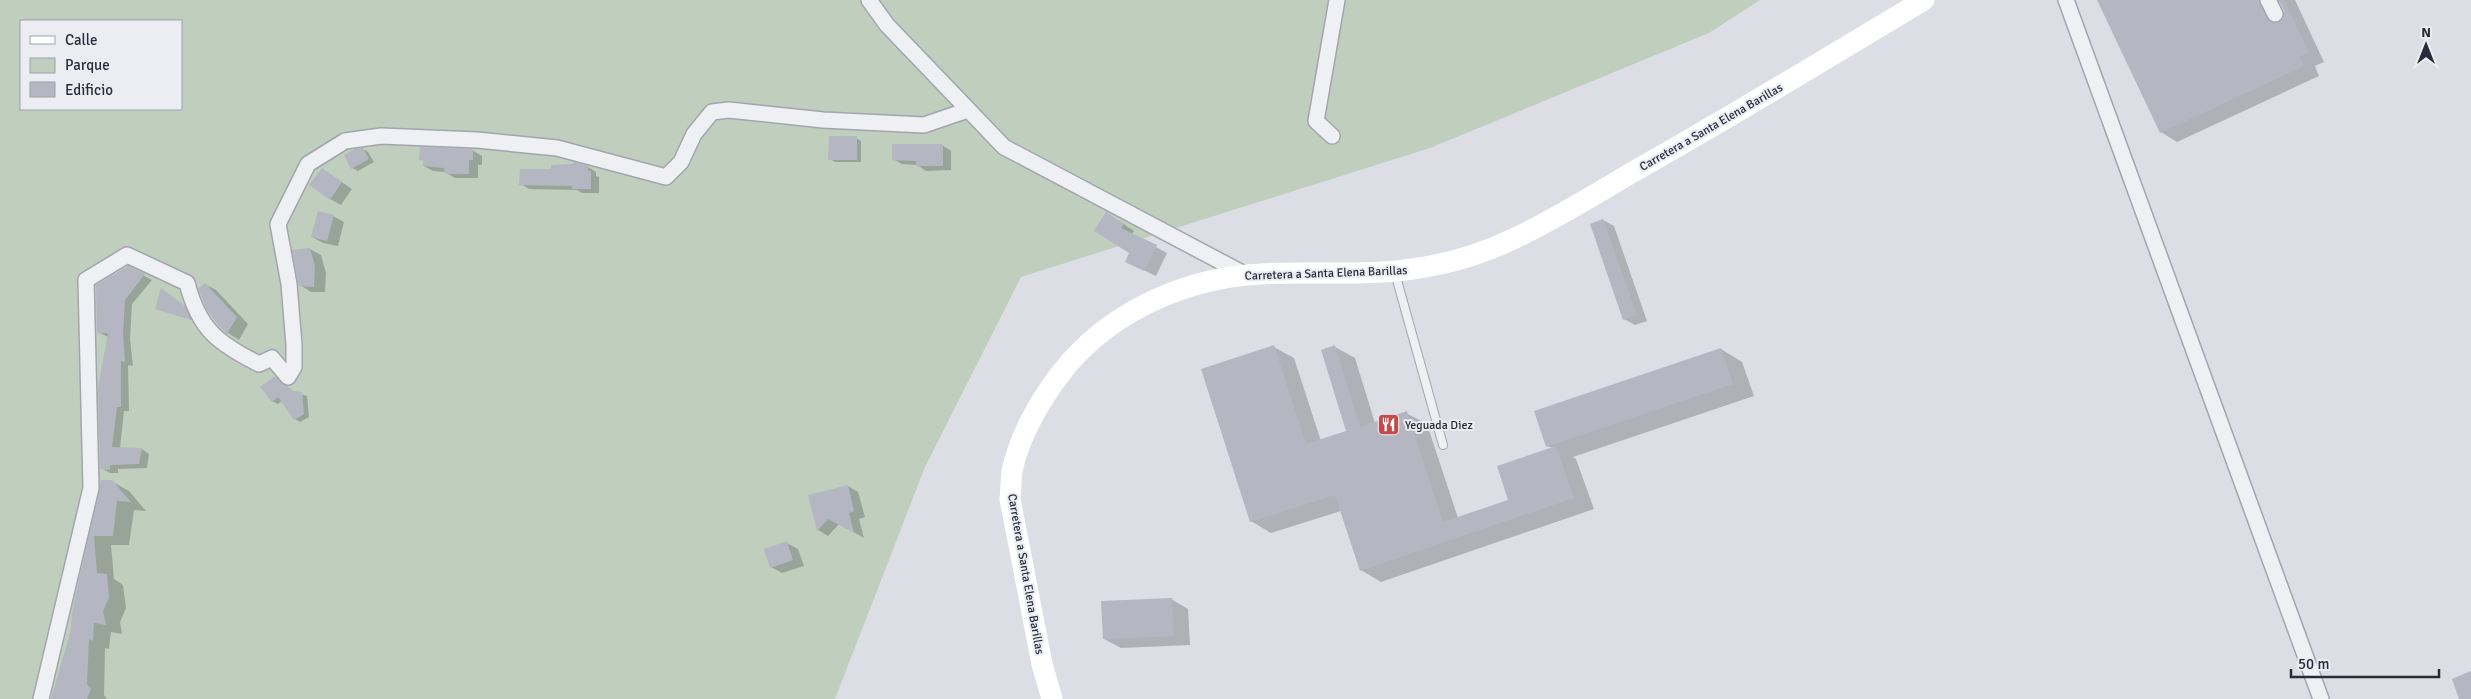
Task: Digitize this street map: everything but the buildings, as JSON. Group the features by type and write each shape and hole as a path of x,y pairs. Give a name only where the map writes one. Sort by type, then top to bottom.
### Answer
{"main road":[{"name":"Carretera a Santa Elena Barillas","path":"1052,699 1042,664 1010,499 1012,471 1024,438 1046,392 1071,360 1104,330 1155,298 1198,284 1246,275 1394,271 1433,266 1469,257 1512,240 1692,139 1924,0"}],"street":[{"path":"869,0 887,26 1004,147 1246,275"},
{"path":"1332,136 1316,121 1337,0"},
{"path":"2066,0 2321,699"},
{"path":"40,699 91,488 86,280 127,255 187,283 193,306 206,328 230,349 259,364 272,358 288,377 294,367 294,345 289,284 278,224 308,164 345,141 381,136 477,140 557,148 666,177 681,162 694,134 712,112 729,110 822,120 924,125 968,110"}],"lane":[{"path":"1394,271 1443,445"}],"green space":[{"path":"0,0 1760,0 1709,33 1430,148 1021,277 925,467 835,699 0,699"}],"place":[{"name":"Yeguada Diez","path":"1389,425"}]}
